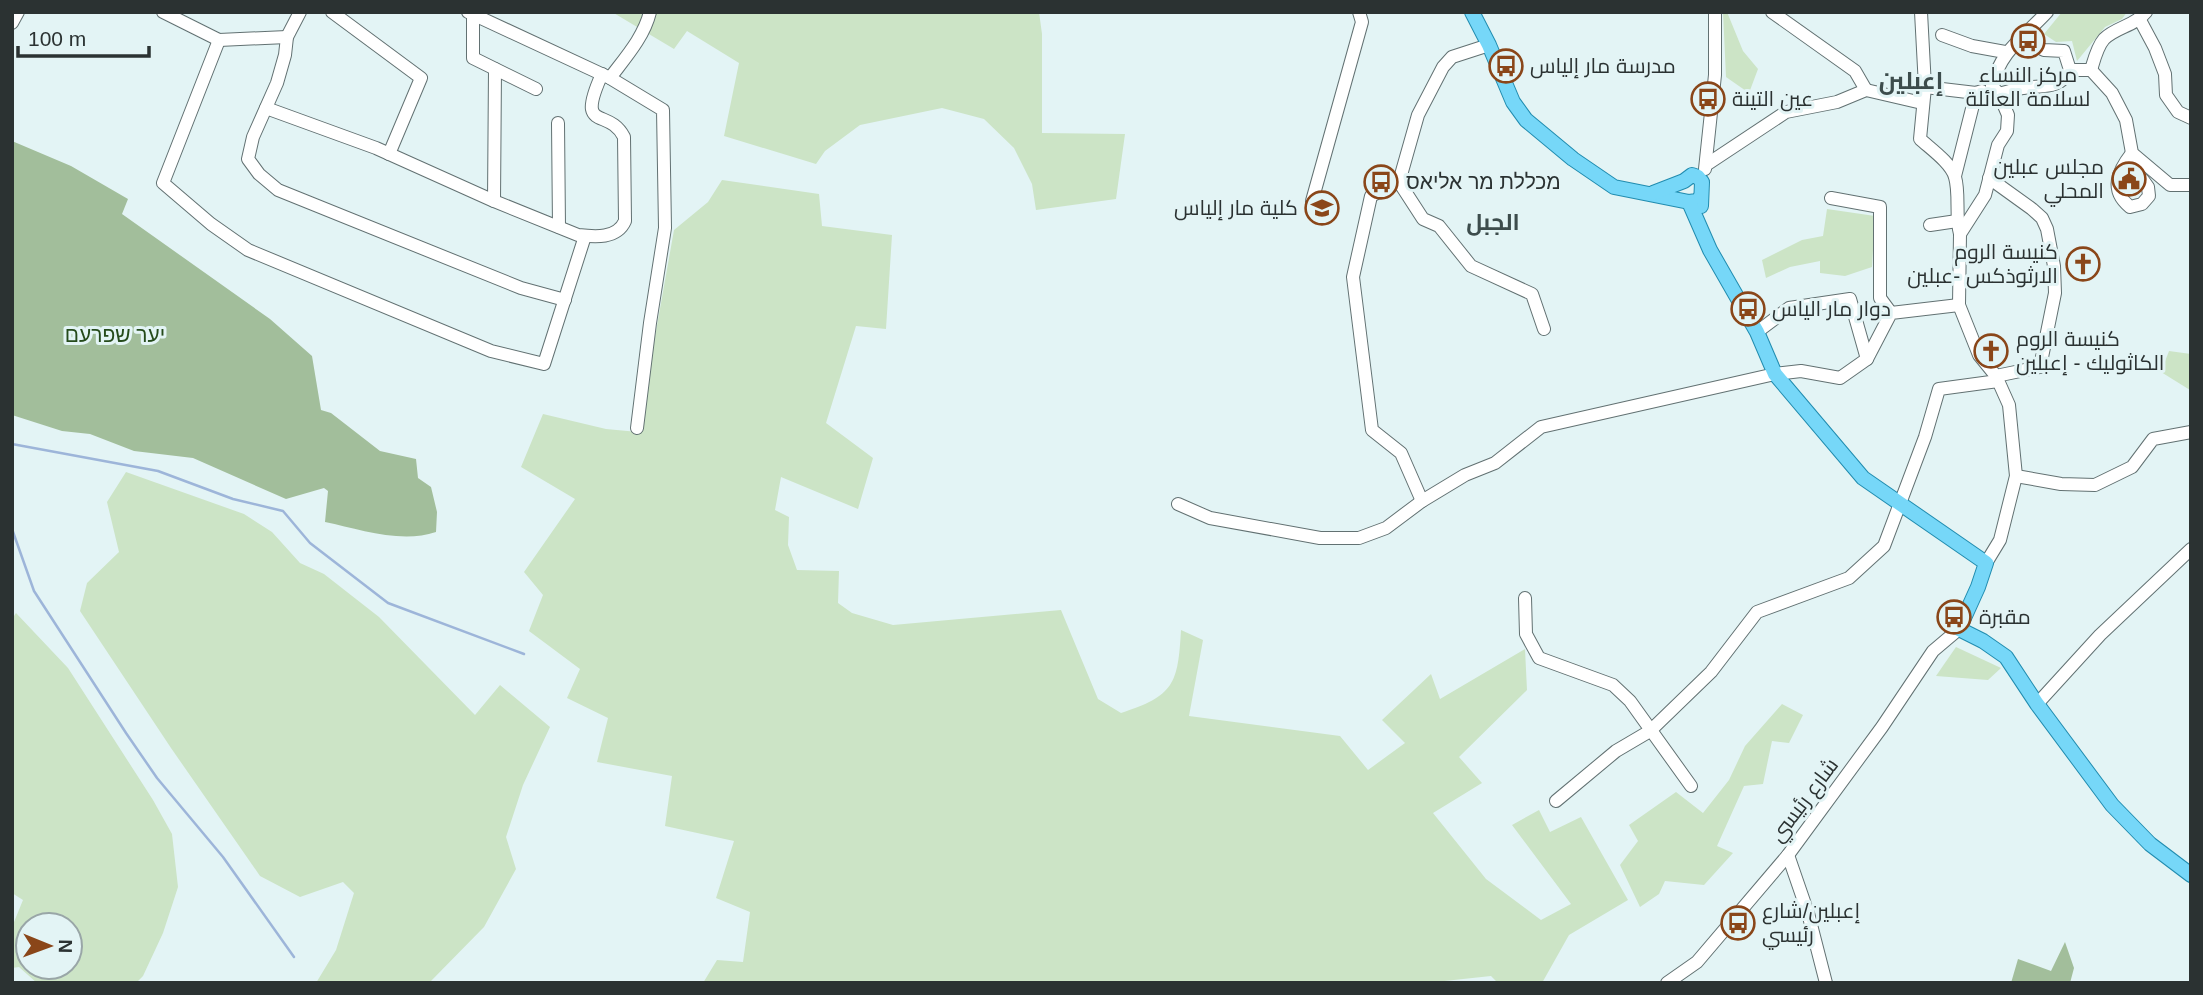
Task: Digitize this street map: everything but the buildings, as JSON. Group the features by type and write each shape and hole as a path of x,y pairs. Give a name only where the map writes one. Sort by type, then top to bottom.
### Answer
{"main road":[{"path":"1472,12 1513,102 1526,120 1573,159 1614,187 1692,200"},
{"path":"1650,194 1693,179 1692,200 1700,229 1756,332 1775,374 1863,478 1986,563 1959,629 2006,657 2036,704 2112,805 2150,844 2191,875"}],"street":[{"path":"12,23 18,12"},
{"path":"163,12 219,40 287,37"},
{"path":"300,12 287,37 277,83 253,137 248,159 258,174 278,190 521,288 565,300"},
{"path":"332,12 421,78 389,154"},
{"path":"266,108 389,154 559,227 585,236 617,232 625,221 624,137 617,127 598,118 591,107 593,94 642,33 650,12"},
{"path":"1312,201 1362,22 1360,12"},
{"path":"1706,165 1715,75 1716,12"},
{"path":"1772,12 1855,71 1866,90"},
{"path":"1921,12 1925,87 1920,139 1955,176"},
{"path":"1958,228 1985,195 1998,145 2007,131 2008,115 1996,90 1995,71 2005,52 2022,39 2047,12"},
{"path":"536,89 473,58 471,13 606,76 663,110 665,228 637,428"},
{"path":"2091,70 2104,39 2143,16 2165,74 2166,95 2178,112 2190,116"},
{"path":"1942,35 1972,46 2005,52"},
{"path":"1925,87 1976,93 2052,86 2065,79 2070,71 2064,51 2044,50 2022,39"},
{"path":"219,40 163,183 211,224 248,250 491,351 544,365 585,236"},
{"path":"1422,501 1401,453 1372,430 1353,277 1371,196 1399,182 1418,115 1443,68 1452,57 1489,45"},
{"path":"494,201 495,69"},
{"path":"2070,71 2091,70"},
{"path":"2091,70 2112,93 2126,120 2132,153 2170,185 2191,185"},
{"path":"1693,179 1706,165 1786,112 1837,103 1866,90 1922,103"},
{"path":"1976,93 1955,176 1959,305 1979,355 1997,379 2009,405 2016,476 2000,540 1986,563"},
{"path":"558,123 559,227"},
{"path":"1693,179 1708,137"},
{"path":"2132,153 2121,171 2117,190 2121,200 2130,207 2143,204 2149,196 2148,187 2143,180"},
{"path":"1556,801 1616,751 1650,730 1711,672 1757,612 1849,578 1884,546 1925,437 1939,389 2040,368 2056,293 2047,229 2042,218 1989,178"},
{"path":"1399,182 1423,219 1439,226 1471,266 1532,293 1544,329"},
{"path":"1831,198 1880,207 1880,298 1891,313"},
{"path":"1930,225 1958,228"},
{"path":"1756,332 1789,308 1850,299 1867,359"},
{"path":"1891,313 1959,305"},
{"path":"1178,504 1210,518 1320,538 1359,538 1386,527 1465,475 1495,463 1541,427 1775,374 1801,371 1840,378 1867,359 1891,313"},
{"path":"2016,476 2061,484 2095,485 2132,467 2153,439 2191,432"},
{"path":"2036,704 2100,635 2191,548"},
{"path":"1525,598 1526,634 1539,659 1613,685 1630,701 1691,786"},
{"name":"شارع رئيسي","path":"1667,983 1697,962 1788,855 1882,727 1933,651 1959,629"},
{"path":"1788,855 1808,913 1826,983"}],"green space":[{"path":"612,12 1039,12 1042,34 1042,133 1125,134 1116,199 1036,210 1032,184 1014,148 984,119 942,108 860,125 825,151 816,164 724,136 739,63 687,31 674,49"},
{"path":"1723,12 1727,12 1743,51 1758,69 1749,93 1726,77"},
{"path":"2062,12 2127,12 2122,19 2105,27 2077,61 2072,41 2056,42 2044,34"},
{"name":"יער שפרעם","path":"12,141 71,166 128,199 122,214 270,319 312,356 321,410 331,413 380,451 416,459 418,478 431,487 437,512 436,532 394,536 325,522 328,491 324,488 286,499 193,458 134,451 90,434 62,431 12,415"},
{"path":"722,180 819,194 822,226 892,235 886,329 856,326 826,423 873,458 858,509 781,477 775,510 789,517 788,545 797,570 839,571 838,603 852,613 893,625 1061,610 1098,699 1121,713 1152,700 1170,685 1178,663 1181,630 1203,640 1189,716 1340,736 1368,770 1405,743 1382,720 1431,674 1440,699 1525,649 1527,690 1459,757 1482,783 1433,813 1486,879 1541,920 1571,904 1512,825 1539,810 1550,832 1581,817 1628,900 1569,935 1542,983 1498,983 1491,976 1426,983 703,983 717,960 743,962 750,912 716,898 734,841 665,826 672,776 597,762 608,718 567,698 580,669 529,631 543,595 524,572 575,499 521,467 543,414 606,429 638,432 674,230 708,202"},
{"path":"1827,209 1875,216 1872,267 1845,276 1820,273 1820,261 1790,267 1766,278 1762,260 1802,240 1823,236"},
{"path":"2169,351 2191,354 2190,390 2161,372"},
{"path":"126,472 244,514 272,532 300,563 324,574 379,617 475,715 500,685 550,727 523,785 506,837 516,869 484,927 432,983 316,983 336,950 354,893 343,882 300,897 260,876 80,611 87,583 119,552 107,502"},
{"path":"16,613 68,668 153,800 172,834 178,887 163,933 143,976 136,983 37,983 35,981 84,981 84,911 19,911 23,900 12,893 12,619"},
{"path":"1956,647 2001,668 1988,680 1936,676"},
{"path":"1782,704 1803,715 1789,743 1772,741 1763,784 1744,786 1717,846 1733,853 1704,885 1665,881 1659,894 1640,907 1620,865 1638,841 1629,825 1676,792 1703,813 1729,780 1745,746"},
{"path":"14,922 12,968 12,927"},
{"path":"2065,942 2074,968 2070,983 2011,983 2018,959 2051,971"}],"waterway":[{"path":"12,444 158,471 233,499 283,511 310,543 388,603 524,654"},
{"path":"12,529 34,591 126,733 157,778 223,857 294,957"}],"place":[{"name":"مركز النساء لسلامة العائلة","path":"2028,41"},
{"name":"مدرسة مار إلياس","path":"1506,66"},
{"name":"عين التينة","path":"1708,99"},
{"name":"مجلس عبلين المحلي","path":"2129,179"},
{"name":"מכללת מר אליאס","path":"1381,182"},
{"name":"كلية مار إلياس","path":"1322,208"},
{"name":"كنيسة الروم الارثوذكس -عبلين","path":"2083,264"},
{"name":"دوار مار الياس","path":"1748,309"},
{"name":"كنيسة الروم الكاثوليك - إعبلين","path":"1991,351"},
{"name":"مقبرة","path":"1954,617"},
{"name":"إعبلين/شارع رئيسي","path":"1738,923"}],"district":[{"name":"إعبلين","path":"1911,81"},
{"name":"الجبل","path":"1493,222"}]}
